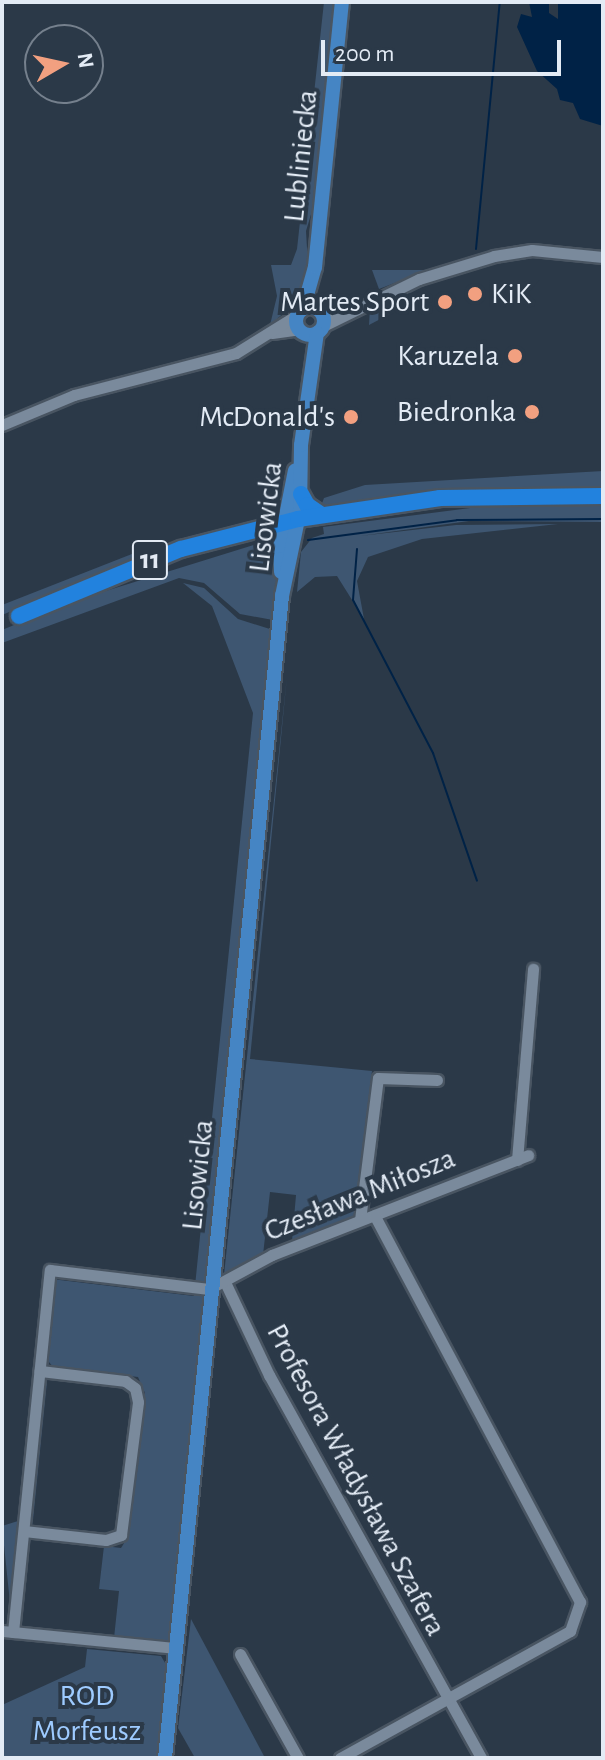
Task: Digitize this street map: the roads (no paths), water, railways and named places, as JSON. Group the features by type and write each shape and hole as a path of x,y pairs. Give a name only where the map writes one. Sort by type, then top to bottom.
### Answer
{"highway":[{"path":"301,494 307,505 322,515"},
{"name":"11","path":"290,526 535,495"},
{"name":"11","path":"2,623 322,515 413,500 535,495 603,496"}],"main road":[{"name":"Lubliniecka","path":"311,321 342,2"},
{"name":"Lisowicka","path":"165,1758 219,1284 282,596 301,445 311,321"},
{"name":"Lisowicka","path":"290,526 301,494 301,445"}],"street":[{"path":"2,425 74,395 225,357 258,340 311,321 357,310 419,279 512,252 603,257"},
{"name":"Czesława Miłosza","path":"219,1284 272,1255 523,1157 533,969"},
{"path":"360,1220 378,1078 437,1080"},
{"path":"340,1758 570,1631 579,1596 374,1215"},
{"path":"176,1648 8,1632 24,1531 50,1270 200,1290 219,1284"},
{"name":"Profesora Władysława Szafera","path":"219,1284 481,1758"},
{"path":"24,1531 106,1540 121,1535 138,1402 135,1388 125,1381 40,1371"},
{"path":"240,1654 298,1758"}],"waterway":[{"path":"476,249 500,2"},
{"path":"308,540 457,520 603,519"},
{"path":"357,549 353,600 433,753 477,881"}],"place":[{"name":"KiK","path":"475,294"},
{"name":"Martes Sport","path":"445,302"},
{"name":"Karuzela","path":"515,356"},
{"name":"Biedronka","path":"532,412"},
{"name":"McDonald's","path":"351,417"}],"park label":[{"name":"ROD Morfeusz","path":"87,1713"}]}
